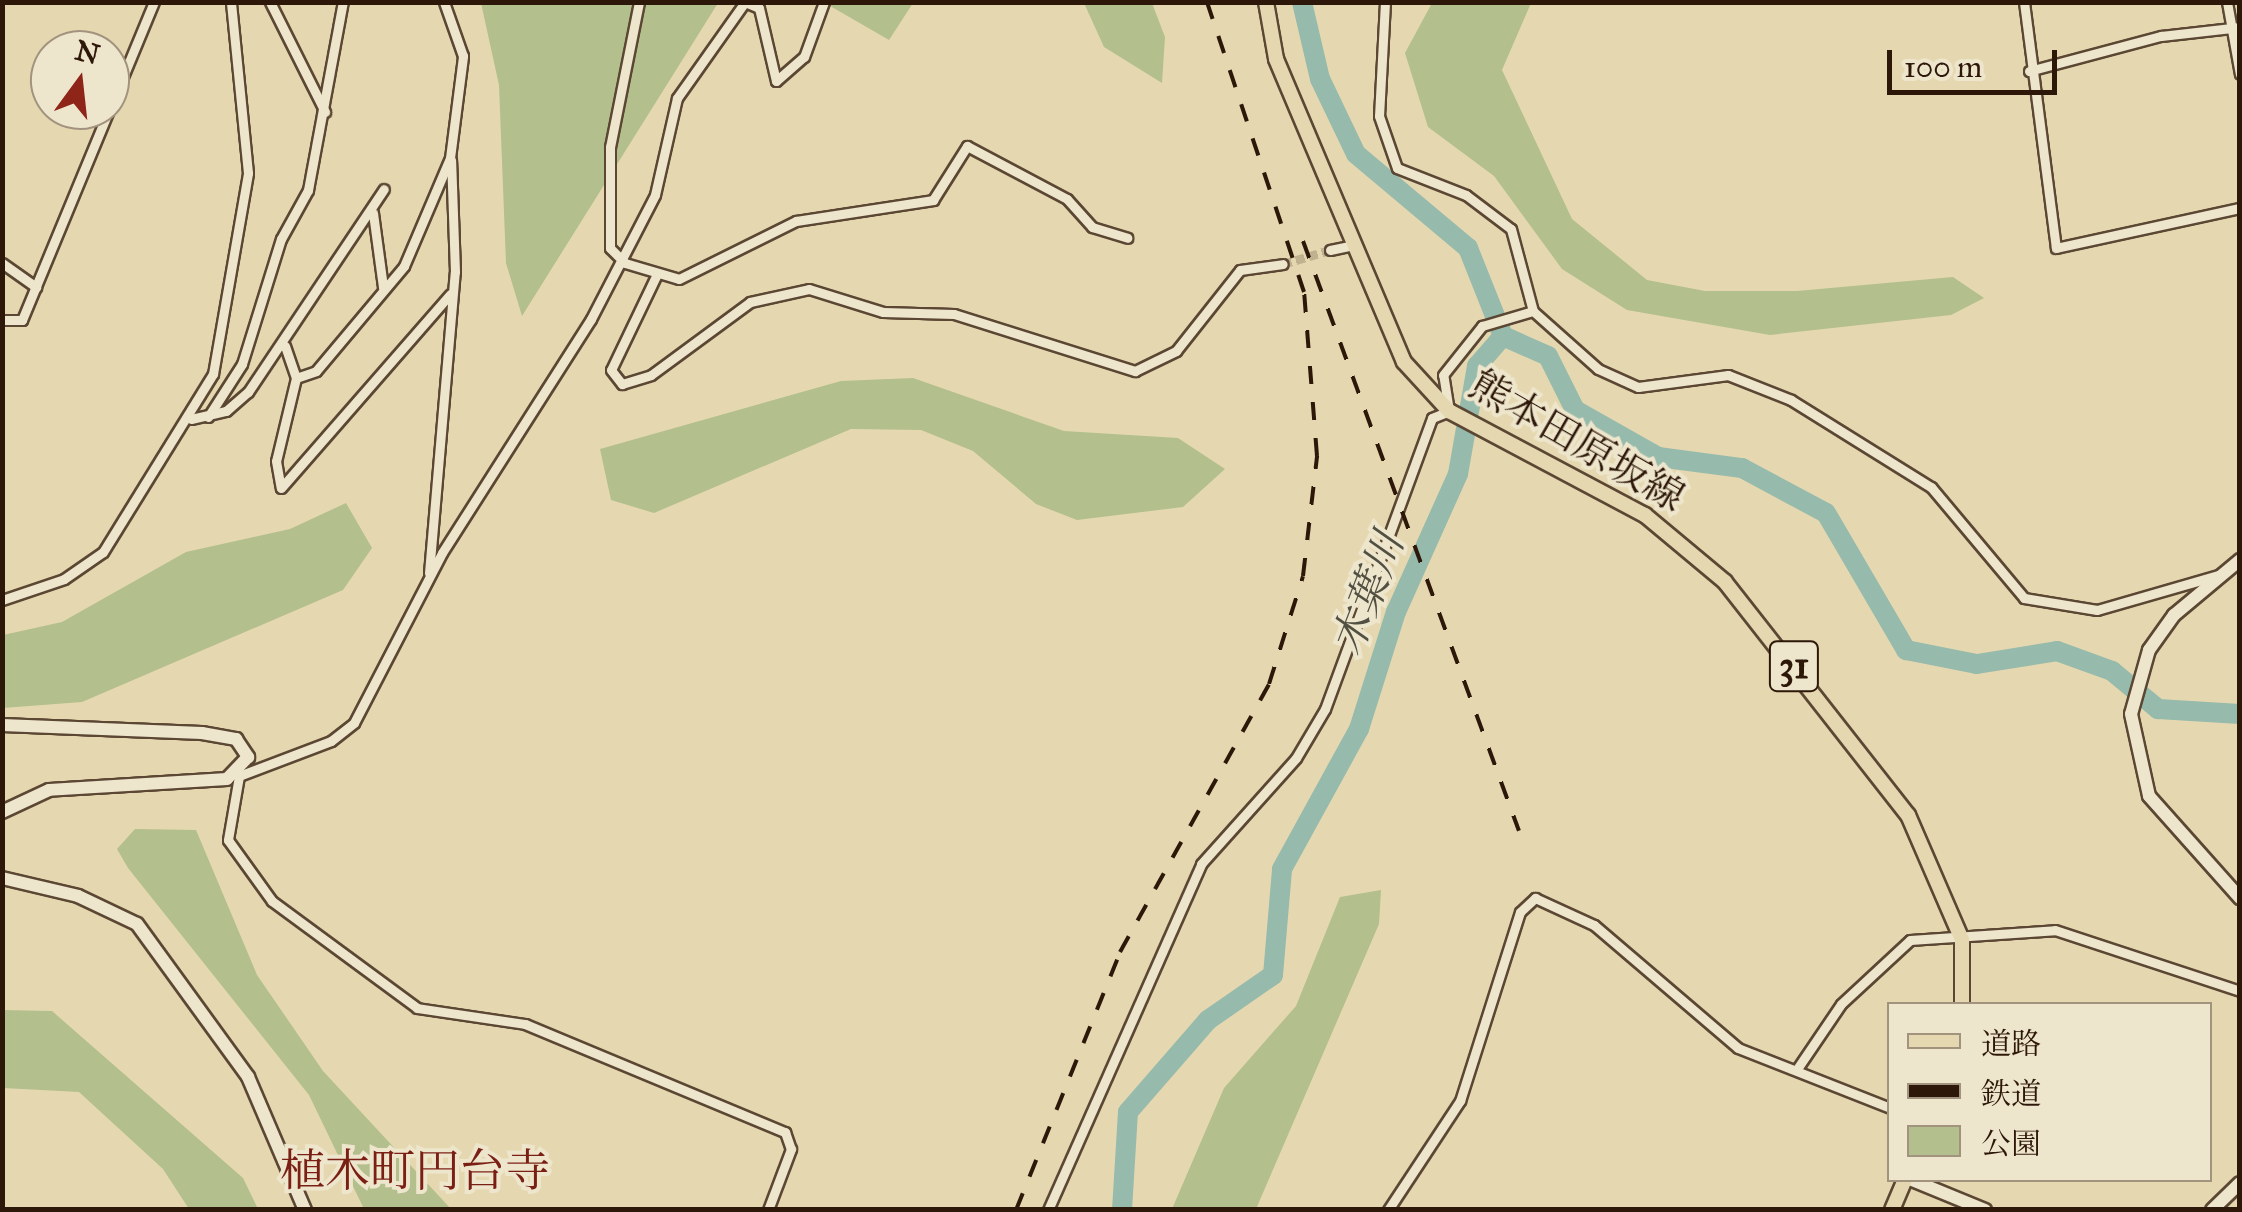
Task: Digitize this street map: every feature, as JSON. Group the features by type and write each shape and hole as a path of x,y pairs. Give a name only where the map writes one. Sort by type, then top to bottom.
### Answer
{"main road":[{"name":"熊本田原坂線","path":"1264,6 1276,59 1404,362 1455,414 1488,436 1645,515 1726,582 1908,815 1962,940 1962,1002"},
{"path":"2240,560 2220,575 2149,650 2131,714 2150,796 2240,898"},
{"path":"2,725 236,740 248,757 238,776 176,788 50,790 2,812"},
{"path":"2,878 78,896 136,924 248,1078 305,1210"},
{"path":"1892,1210 1908,1182"},
{"path":"1914,1182 1985,1210"},
{"path":"2212,1210 2240,1183"}],"street":[{"path":"130,60 154,2"},
{"path":"2,600 64,579 103,552 191,419 233,302 245,208 231,2"},
{"path":"270,2 326,112"},
{"path":"208,418 242,364 282,239 308,190 326,112 343,2"},
{"path":"429,576 451,293 450,158 463,56 444,2"},
{"path":"639,2 610,147 610,248 619,256 657,274 695,275 796,221 848,206 933,200 966,146 1067,199 1092,227 1127,238"},
{"path":"768,1210 792,1149 785,1132 525,1024 417,1008 309,933 232,857 238,776 344,734 429,576 567,359 655,195 676,98 745,2 759,8 776,80 804,57 824,2"},
{"path":"1385,2 1382,140 1396,168 1466,195 1511,229 1533,311 1618,382 1728,375 1791,400 1931,486 2024,598 2097,610 2220,575"},
{"path":"2024,2 2029,71 2062,252 2240,208"},
{"path":"2227,2 2236,27 2240,74"},
{"path":"2029,71 2236,27"},
{"path":"2,320 22,320 101,130"},
{"path":"296,378 316,371 404,266 450,158"},
{"path":"191,419 208,418 238,402 285,345 373,212 384,189"},
{"path":"373,212 383,287"},
{"path":"1330,250 1354,244"},
{"path":"2,264 36,287"},
{"path":"657,274 612,370 622,384 651,375 750,302 808,289 884,312 954,314 1135,371 1176,352 1240,270 1284,264"},
{"path":"296,378 276,461 281,488 451,293"},
{"path":"1048,1210 1200,864 1296,758 1325,709 1432,418 1455,414 1444,375 1454,356 1482,326 1533,311"},
{"path":"285,345 284,364 296,378"},
{"path":"1388,1210 1460,1101 1526,900 1570,910 1705,1027 1887,1107"},
{"path":"1797,1069 1841,1004 1910,940 1962,940 2055,930 2108,955 2240,992"}],"green space":[{"path":"481,3 718,3 522,316 506,263 499,85"},
{"path":"825,3 913,3 889,40"},
{"path":"1084,3 1152,3 1165,37 1162,83 1104,47"},
{"path":"1432,3 1531,3 1502,70 1572,219 1647,280 1705,291 1797,291 1953,277 1984,298 1951,315 1770,335 1627,310 1562,269 1494,176 1428,127 1405,53"},
{"path":"913,378 1064,431 1178,438 1225,469 1183,507 1077,520 1036,504 973,451 921,430 851,429 654,513 611,500 600,449 841,381"},
{"path":"346,503 372,548 343,590 82,702 3,708 3,635 62,622 186,552 290,529"},
{"path":"135,829 196,830 257,975 323,1071 451,1209 364,1209 309,1095 128,868 117,849"},
{"path":"1381,890 1379,924 1256,1209 1172,1209 1224,1088 1296,1006 1340,897"},
{"path":"2,1010 52,1011 243,1178 258,1209 189,1209 163,1169 79,1092 3,1088"}],"waterway":[{"name":"木葉川","path":"1122,1210 1128,1112 1208,1020 1273,975 1282,869 1359,729 1396,612 1458,474 1477,366 1503,336 1468,248 1356,154 1320,79 1302,2"},
{"path":"1503,336 1548,356 1575,410 1658,457 1742,468 1826,513 1906,650 1977,664 2057,651 2112,671 2158,709 2240,714"}],"tunnel":[{"path":"1283,264 1330,250"}],"railway":[{"path":"1016,1210 1120,952 1269,684 1303,576 1317,456 1304,292 1207,2"},
{"path":"1303,241 1519,831"}],"district":[{"name":"植木町円台寺","path":"415,1171"}]}
